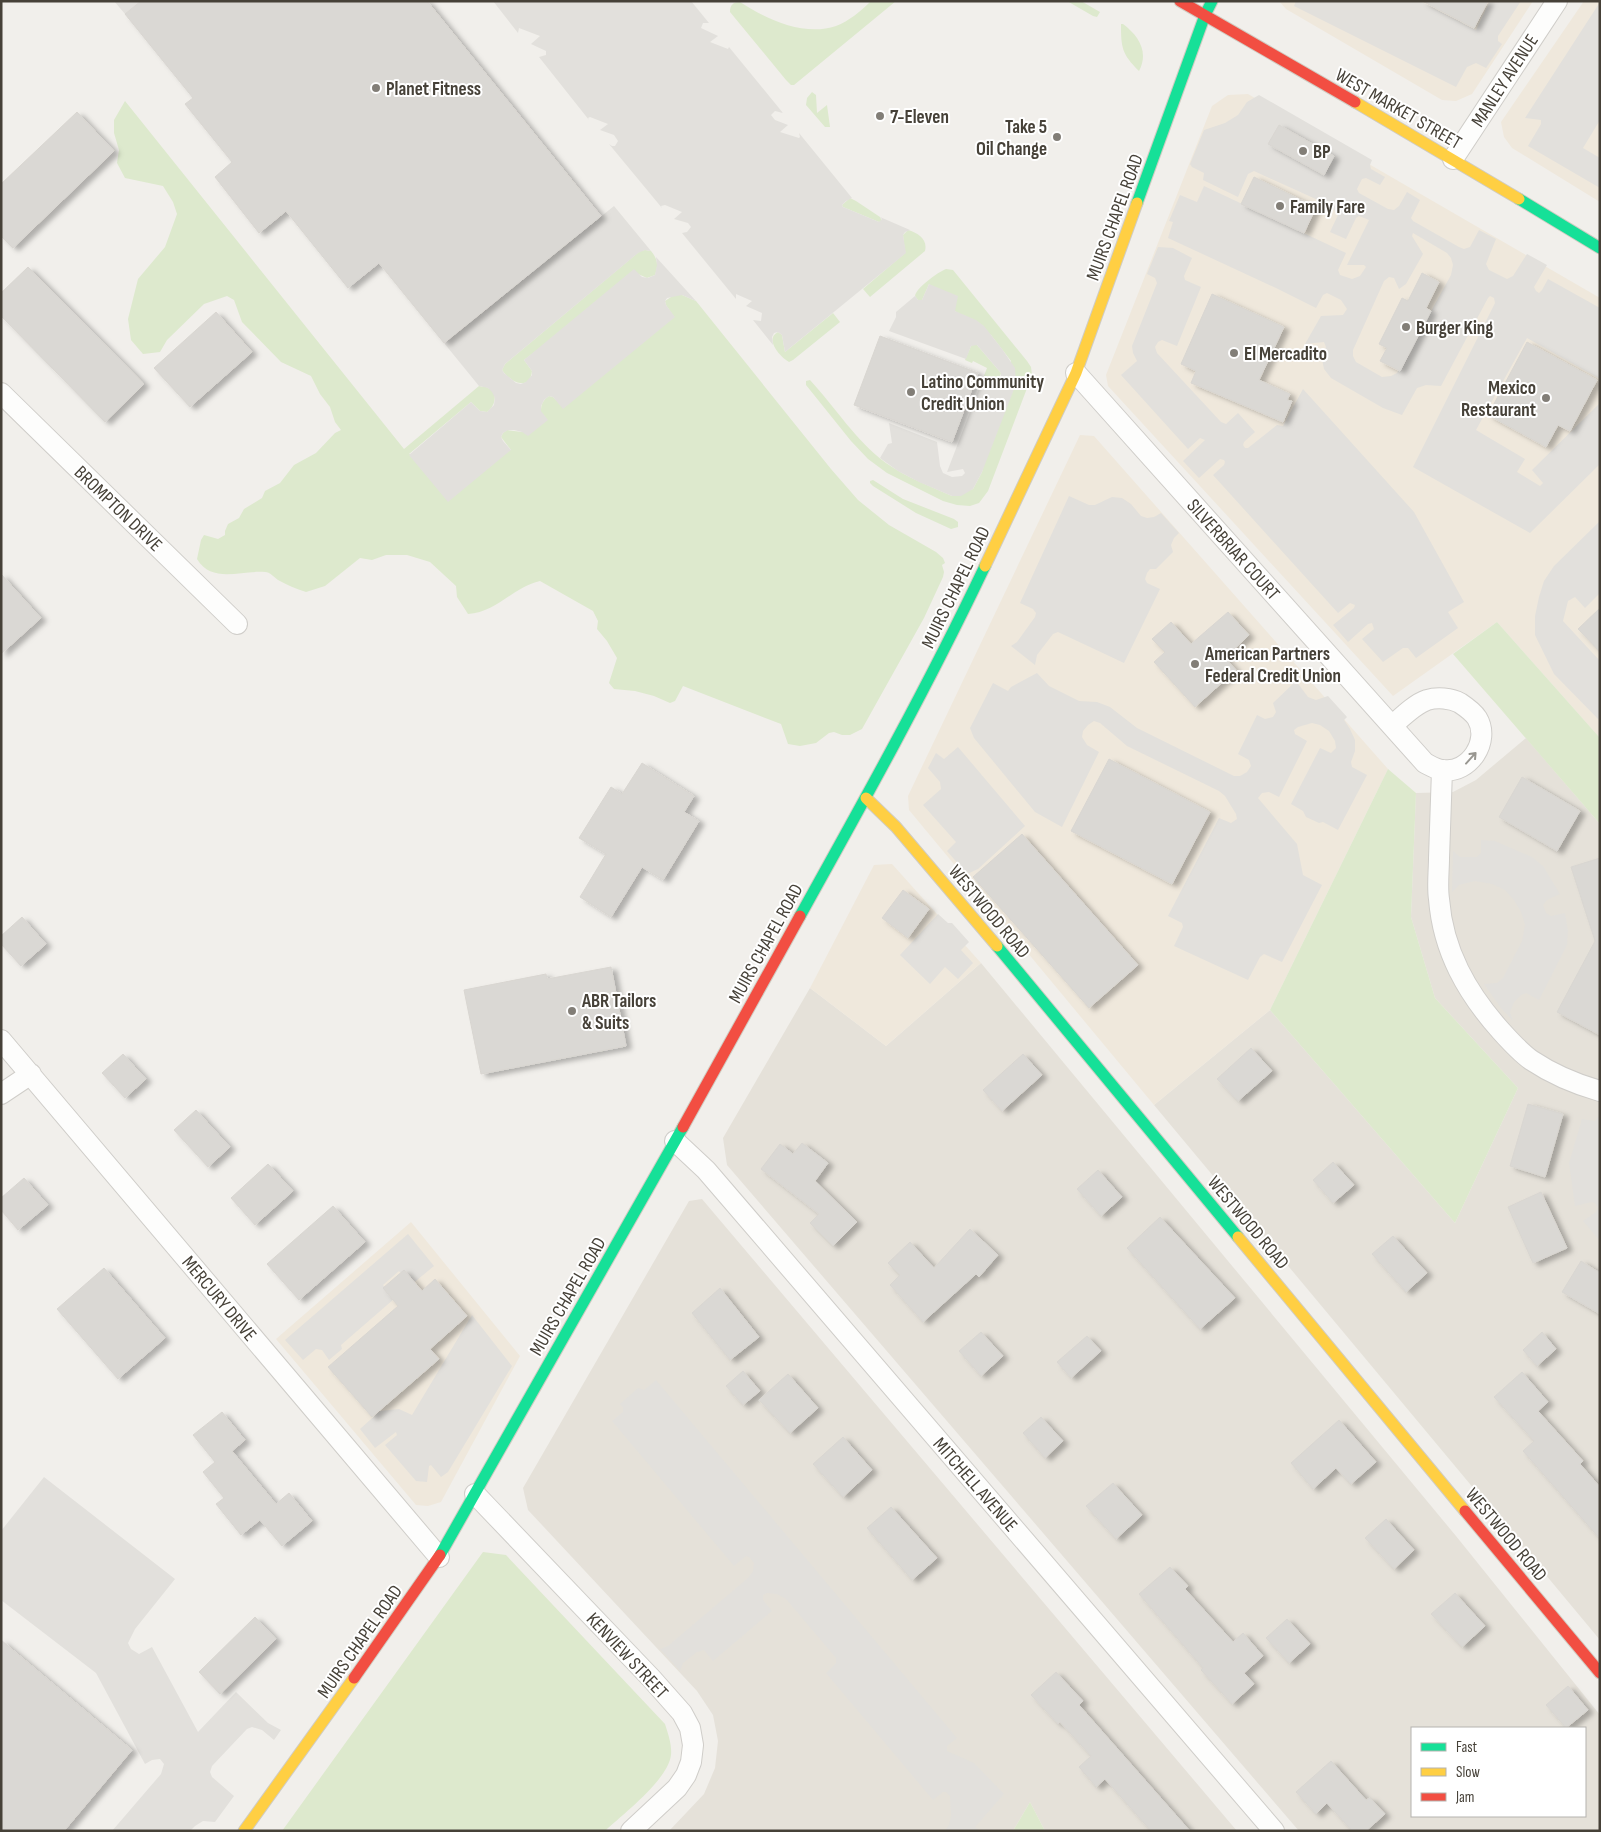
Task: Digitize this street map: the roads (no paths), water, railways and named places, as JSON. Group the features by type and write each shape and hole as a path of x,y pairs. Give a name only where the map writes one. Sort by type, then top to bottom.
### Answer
{"main road":[{"name":"WEST MARKET STREET","path":"1180,1 1453,159 1600,248"},
{"name":"MUIRS CHAPEL ROAD","path":"244,1831 397,1618 438,1557 675,1141 866,798 952,637 1076,373 1204,15 1212,1"},
{"name":"WESTWOOD ROAD","path":"866,798 896,828 942,880 1600,1673"}],"street":[{"name":"MANLEY AVENUE","path":"1453,159 1556,1"},
{"name":"SILVERBRIAR COURT","path":"1076,373 1425,763 1442,770"},
{"name":"BROMPTON DRIVE","path":"1,393 237,624"},
{"path":"1393,725 1426,700 1440,698 1454,700 1467,707 1477,718 1482,730 1480,745 1474,757 1455,770 1442,770 1438,898 1443,924 1454,961 1464,983 1488,1016 1514,1045 1530,1059 1553,1073 1576,1084 1600,1091"},
{"name":"MERCURY DRIVE","path":"1,1040 438,1557"},
{"path":"1,1094 31,1074"},
{"name":"MITCHELL AVENUE","path":"675,1141 706,1170 1274,1831"},
{"name":"KENVIEW STREET","path":"475,1494 651,1678 682,1713 690,1728 693,1745 691,1762 686,1775 677,1788 631,1831"}],"place":[{"name":"Planet Fitness","path":"376,88"},
{"name":"7-Eleven","path":"880,116"},
{"name":"Take 5 Oil Change","path":"1057,137"},
{"name":"BP","path":"1303,151"},
{"name":"Family Fare","path":"1280,206"},
{"name":"Burger King","path":"1406,327"},
{"name":"El Mercadito","path":"1234,353"},
{"name":"Latino Community Credit Union","path":"911,392"},
{"name":"Mexico Restaurant","path":"1546,398"},
{"name":"American Partners Federal Credit Union","path":"1195,664"},
{"name":"ABR Tailors & Suits","path":"572,1011"}]}
